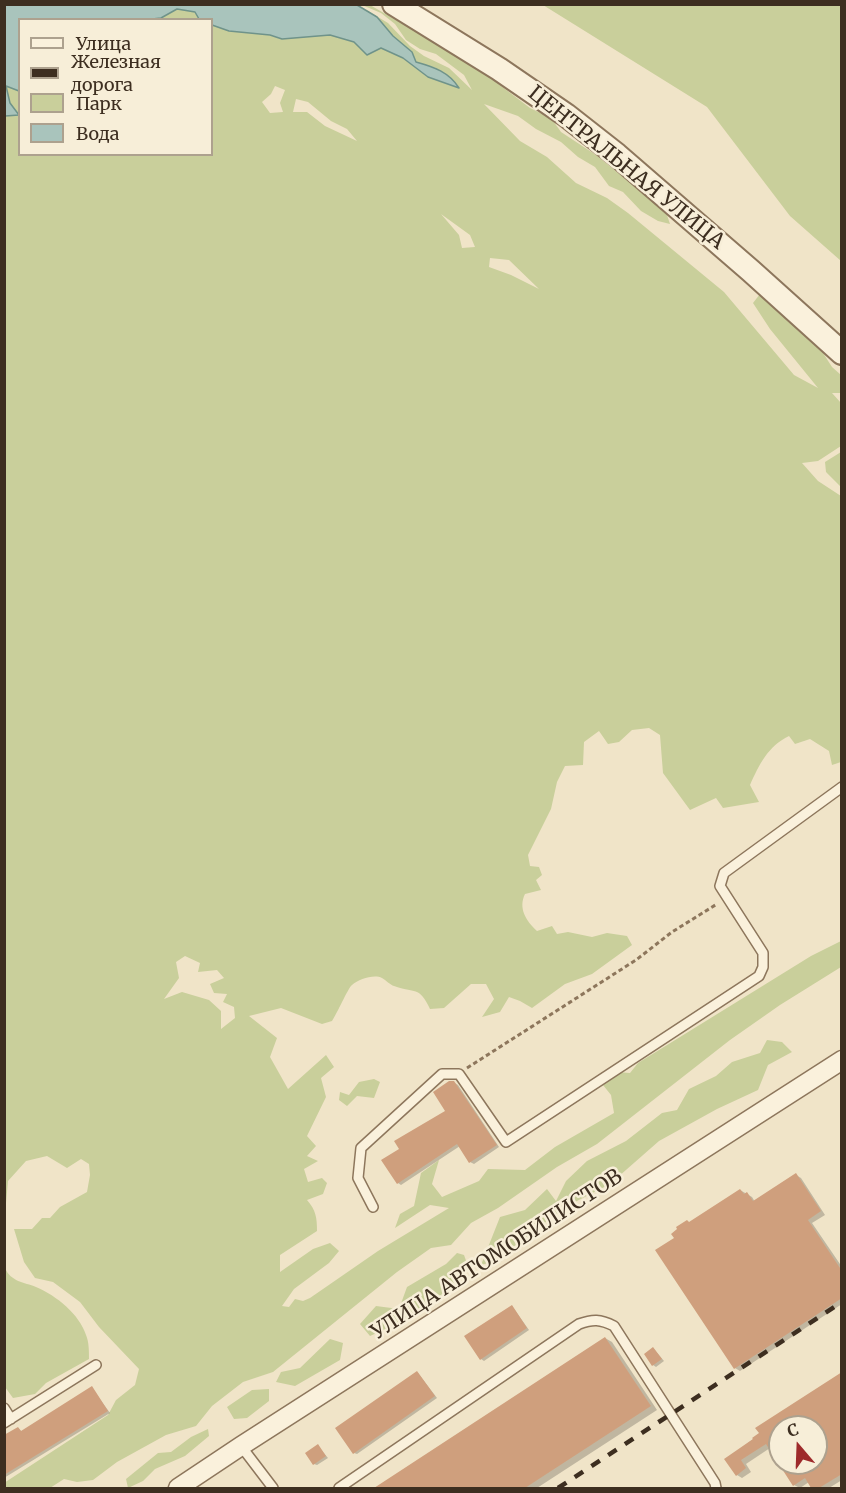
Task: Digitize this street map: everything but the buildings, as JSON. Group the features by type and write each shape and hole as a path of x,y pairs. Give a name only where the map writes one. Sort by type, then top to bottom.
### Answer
{"street":[{"name":"ЦЕНТРАЛЬНАЯ УЛИЦА","path":"394,4 499,69 567,115 751,271 842,353"},
{"name":"УЛИЦА АВТОМОБИЛИСТОВ","path":"178,1488 842,1060"}],"lane":[{"path":"373,1207 358,1178 361,1148 442,1074 459,1074 506,1142 759,976 763,967 763,953 720,886 724,873 842,787"},
{"path":"339,1488 579,1324 591,1319 601,1319 614,1326 715,1482 716,1488"},
{"path":"4,1408 8,1421 96,1365"},
{"path":"241,1446 273,1488"}],"path":[{"path":"459,1074 479,1058 636,960 672,932 727,898"}],"green space":[{"path":"5,5 308,5 403,58 428,77 436,68 416,62 412,52 393,36 377,17 358,5 388,23 410,46 424,56 449,68 472,90 464,75 436,54 420,49 406,40 395,24 381,13 362,5 370,5 446,49 488,76 530,108 551,118 561,132 596,155 666,212 670,224 658,221 641,211 623,192 609,186 595,167 578,157 561,142 536,129 518,116 484,104 520,141 547,157 576,183 607,198 628,213 724,292 794,375 818,388 770,329 753,303 760,294 823,353 832,367 841,375 841,393 832,393 841,403 841,446 818,461 802,463 818,481 841,496 841,762 832,765 829,751 810,739 795,744 789,736 770,751 750,785 759,802 723,808 716,798 690,810 663,773 660,735 649,728 632,730 619,742 608,744 599,731 584,742 583,765 565,766 557,782 551,809 528,855 530,866 539,867 542,875 536,880 541,890 525,894 522,904 527,919 537,931 552,926 557,934 568,932 592,937 607,933 627,936 632,945 592,974 565,984 532,1008 509,997 500,1012 482,1017 494,999 486,984 471,984 444,1008 430,1009 423,996 416,991 392,985 382,978 371,977 352,985 332,1021 322,1024 281,1008 249,1016 277,1038 270,1057 288,1089 326,1055 334,1067 321,1078 326,1097 307,1136 316,1146 307,1156 318,1161 304,1169 308,1182 322,1178 327,1183 323,1194 307,1200 315,1214 317,1231 280,1255 280,1272 313,1249 330,1243 339,1251 329,1263 294,1289 282,1306 289,1307 295,1299 303,1301 310,1298 378,1251 449,1208 430,1205 395,1228 400,1214 414,1206 421,1173 439,1160 432,1184 442,1197 479,1181 488,1169 525,1170 555,1147 614,1113 611,1095 603,1085 617,1072 630,1073 638,1063 811,956 841,941 841,967 730,1040 597,1144 471,1223 451,1245 431,1248 397,1272 273,1372 243,1382 212,1406 196,1426 166,1435 117,1462 93,1480 77,1482 64,1479 50,1488 5,1488 4,1483 108,1415 116,1400 135,1385 139,1369 99,1327 80,1302 53,1282 35,1278 24,1262 14,1229 32,1229 42,1218 50,1218 60,1207 87,1192 89,1164 81,1159 67,1168 47,1156 26,1161 8,1181 6,1203","holes":["275,86 285,90 280,103 283,112 270,113 262,102 271,94","296,99 308,102 331,121 347,129 357,141 325,126 307,112 293,112","441,214 470,235 475,247 462,248 459,235","490,258 509,260 539,289 489,267","185,956 200,963 198,972 217,970 224,978 210,984 214,993 227,994 223,1002 234,1007 235,1018 221,1029 221,1011 209,1000 182,992 164,999 179,978 176,962"]},
{"path":"543,5 841,5 841,261 790,216 707,107"},
{"path":"841,452 841,487 826,472 825,462"},
{"path":"767,1040 782,1042 792,1052 768,1065 758,1090 717,1109 659,1141 610,1184 575,1202 495,1261 481,1265 500,1217 525,1210 547,1189 556,1201 566,1181 587,1161 626,1141 662,1113 677,1110 689,1089 716,1076 732,1062 760,1053"},
{"path":"374,1079 380,1082 374,1098 357,1096 347,1106 339,1100 340,1092 349,1095 359,1082"},
{"path":"457,1253 464,1255 469,1269 453,1288 401,1322 370,1336 360,1324 376,1306 399,1309 407,1287 446,1264"},
{"path":"5,1268 14,1279 44,1291 66,1306 83,1327 89,1350 89,1359 46,1383 35,1394 13,1398 5,1387"},
{"path":"330,1339 343,1343 340,1360 295,1386 276,1382 281,1372 300,1368"},
{"path":"269,1389 269,1401 247,1418 234,1419 227,1407 252,1390"},
{"path":"208,1429 209,1436 185,1456 155,1469 143,1481 128,1488 126,1479 158,1453 171,1452 191,1437"}],"water":[{"path":"4,5 357,5 377,17 393,36 412,52 416,62 440,71 451,78 459,88 428,77 403,58 381,48 367,55 354,42 330,35 282,39 270,35 229,31 213,25 213,18 198,18 195,12 177,9 161,18 18,18 18,91 6,86 10,103 18,115 5,116"}],"railway":[{"path":"558,1488 842,1302"}]}
